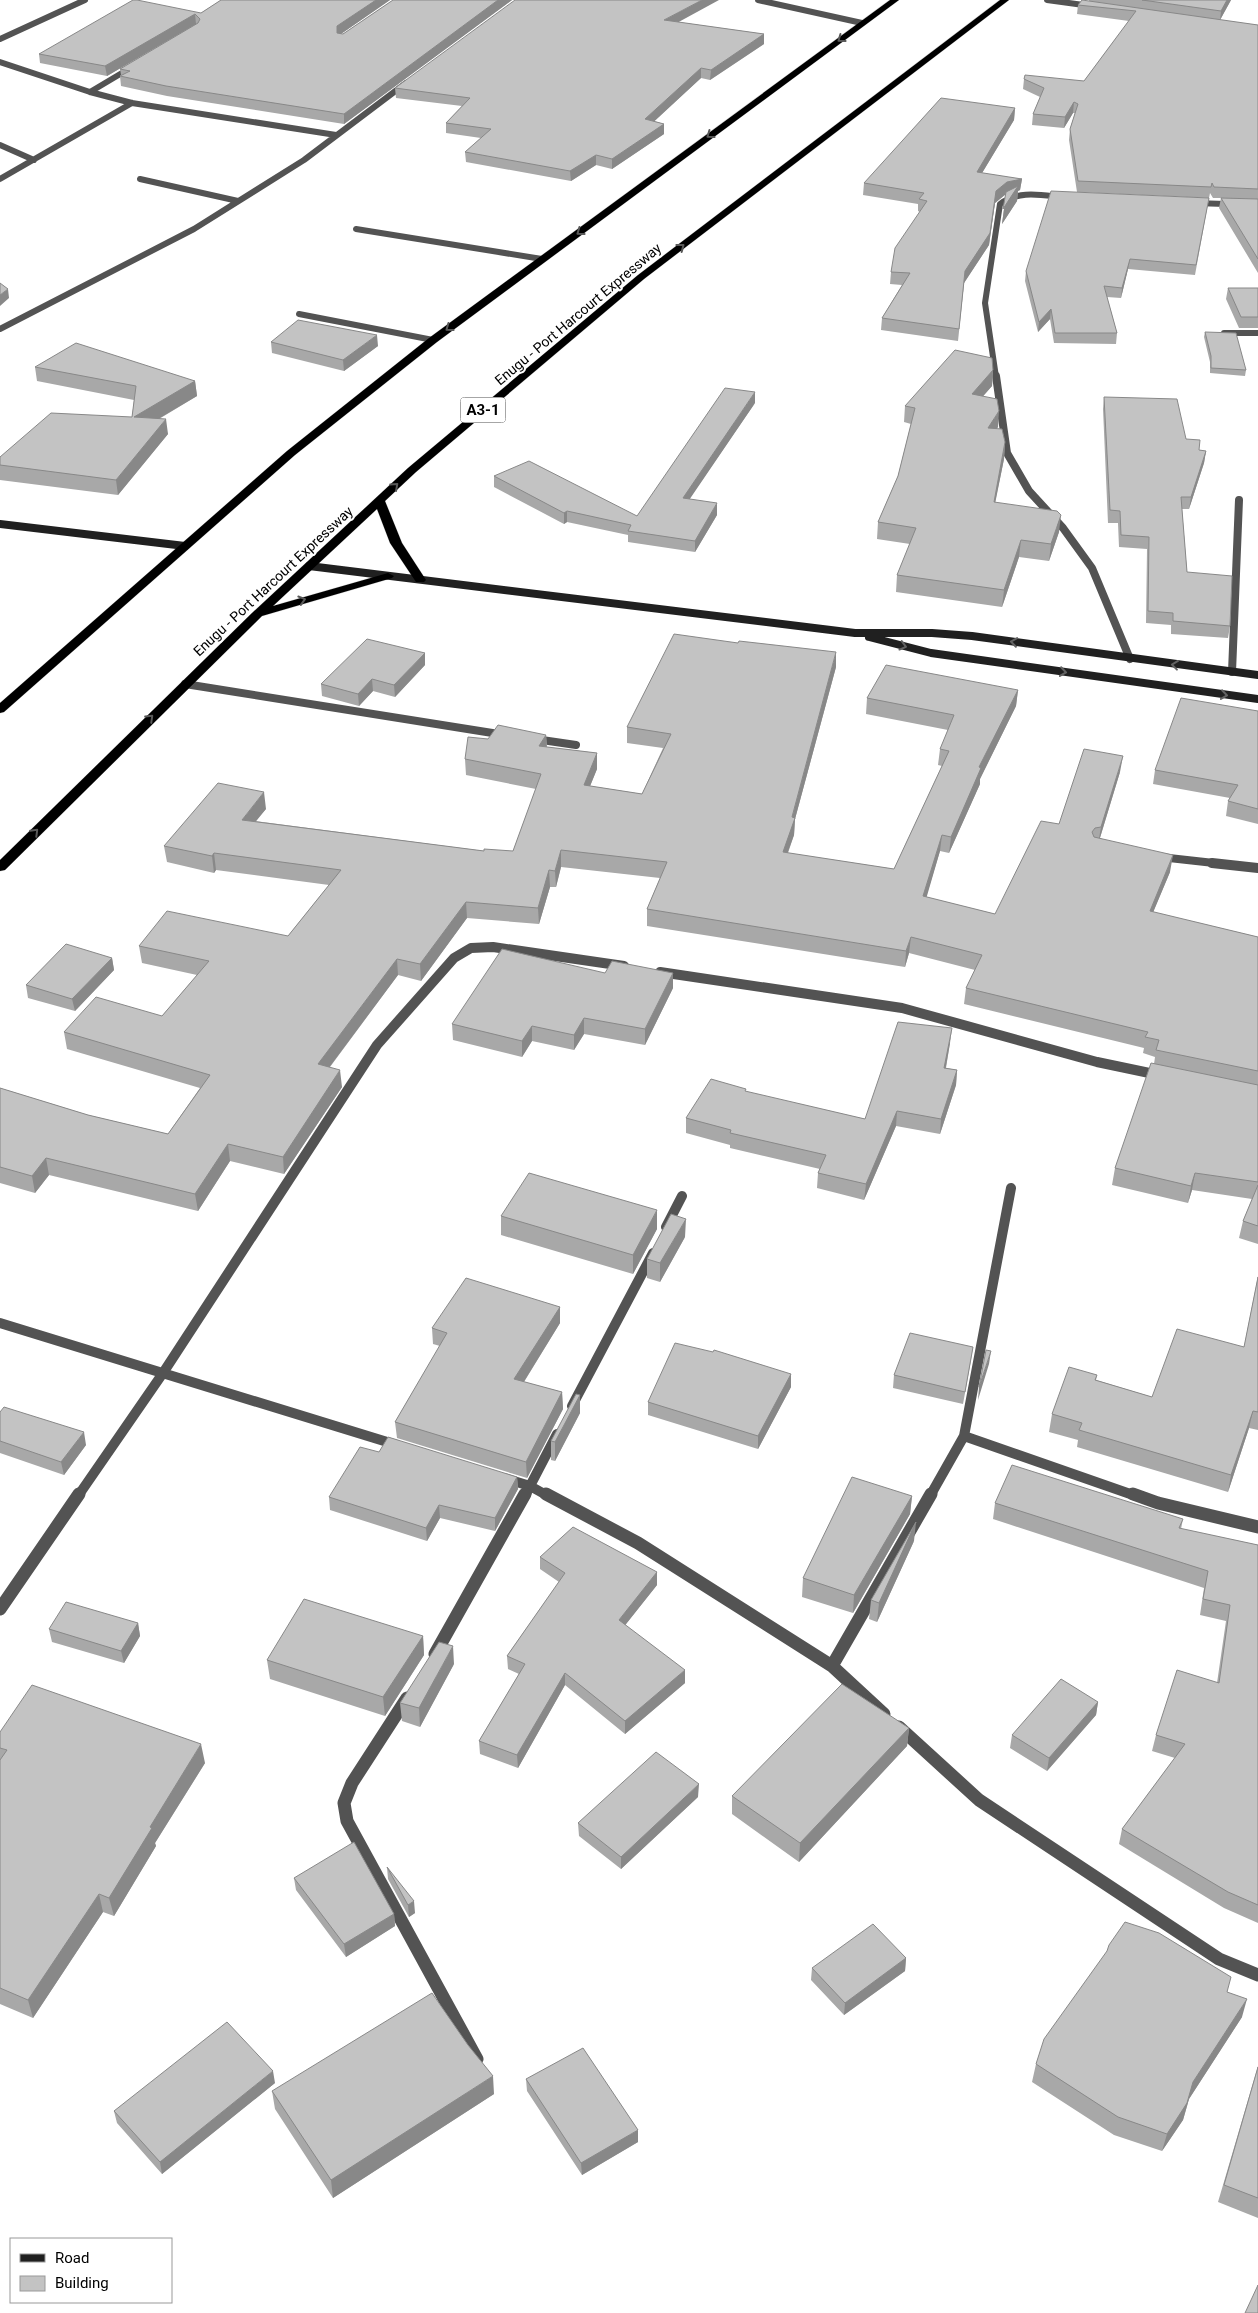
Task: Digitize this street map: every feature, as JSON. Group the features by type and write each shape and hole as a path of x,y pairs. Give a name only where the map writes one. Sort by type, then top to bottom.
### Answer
{"highway":[{"path":"0,709 291,453 433,340 895,0"},
{"name":"Enugu - Port Harcourt Expressway","path":"0,867 256,615 379,500 641,277 1005,0"},
{"path":"379,500 396,543 420,580"},
{"path":"256,615 388,576"}],"main road":[{"path":"0,524 185,546"},
{"path":"308,566 856,633 932,633 972,636 1258,675"},
{"path":"856,633 931,653 1258,699"}],"street":[{"path":"0,39 85,0"},
{"path":"758,0 862,23"},
{"path":"1047,0 1095,7"},
{"path":"0,62 90,92 132,103 336,134"},
{"path":"90,92 139,63"},
{"path":"0,329 186,233 304,160 414,76"},
{"path":"0,180 132,103"},
{"path":"0,145 34,160"},
{"path":"140,179 238,201"},
{"path":"1069,197 1016,195 1005,199 1000,204 986,303 1007,453 1028,491 1063,528 1092,568 1130,659"},
{"path":"1188,202 1258,205"},
{"path":"356,229 542,260"},
{"path":"299,314 433,340"},
{"path":"1223,333 1258,333"},
{"path":"1232,672 1239,500"},
{"path":"186,684 518,737"},
{"path":"528,738 576,745"},
{"path":"1153,856 1258,868"},
{"path":"0,1609 162,1373 377,1044 454,958 471,948 493,947 902,1008 1097,1062 1173,1078"},
{"path":"832,1666 964,1436 1011,1188"},
{"path":"427,1666 449,1632 530,1486 682,1196"},
{"path":"0,1323 408,1448"},
{"path":"964,1436 1158,1503 1258,1528"},
{"path":"492,1474 530,1486 638,1543 832,1666 979,1800 1219,1959 1258,1975"},
{"path":"411,1691 352,1783 344,1803 347,1821 476,2059"}],"building":[{"path":"133,0 201,13 221,0 376,0 337,26 337,33 343,34 393,0 498,0 344,114 166,86 120,76 130,71 120,69 198,23 200,19 195,14 105,66 39,54"},
{"path":"515,0 702,0 664,20 764,34 711,70 701,68 645,119 664,124 612,159 596,155 570,171 465,152 491,129 446,123 470,98 395,88"},
{"path":"1082,0 1258,25 1258,189 1214,187 1212,183 1211,187 1078,181 1070,129 1078,104 1074,102 1065,117 1033,114 1044,88 1024,79 1025,75 1084,81 1136,11 1078,5"},
{"path":"1142,0 1227,0 1221,11"},
{"path":"941,98 1015,108 977,172 1022,179 1007,182 996,191 990,233 965,271 959,329 882,318 910,273 891,272 895,248 927,201 919,199 924,193 864,183"},
{"path":"1018,186 1003,209 1006,192"},
{"path":"1051,191 1209,198 1196,265 1130,259 1122,288 1104,286 1117,333 1055,333 1051,309 1039,322 1026,271"},
{"path":"1221,198 1258,199 1258,259"},
{"path":"0,283 8,289 0,295"},
{"path":"1228,288 1258,288 1258,317 1241,317"},
{"path":"298,320 377,335 343,360 271,342"},
{"path":"1205,332 1236,333 1246,370 1211,368 1211,356"},
{"path":"76,343 195,381 134,417 166,419 116,480 0,465 0,457 51,413 132,417 136,386 35,367"},
{"path":"955,350 992,358 993,370 972,394 997,399 999,411 988,428 1002,429 1005,442 994,502 1057,511 1061,515 1051,544 1021,540 1004,590 897,575 916,528 878,522 898,476 915,408 905,406"},
{"path":"725,388 755,392 683,498 717,503 695,541 628,531 631,525 567,511 564,513 494,476 529,461 637,516"},
{"path":"1104,397 1177,399 1186,439 1200,440 1199,450 1206,451 1191,497 1181,497 1187,572 1232,576 1230,626 1173,621 1173,613 1148,611 1149,537 1121,535 1120,511 1110,510"},
{"path":"674,634 738,643 739,641 836,652 792,817 795,818 783,852 894,869 949,751 940,749 954,715 867,698 886,665 1018,690 979,767 981,768 951,837 942,835 923,896 995,914 1041,821 1059,824 1084,749 1123,756 1101,827 1095,828 1092,832 1094,837 1173,855 1150,911 1258,937 1258,1071 1156,1050 1159,1040 1145,1037 1148,1032 966,988 982,955 911,937 906,951 647,909 667,862 561,850 555,871 549,870 538,908 466,902 420,964 397,959 318,1064 340,1070 283,1157 228,1144 195,1194 46,1158 32,1176 0,1167 0,1088 88,1115 168,1134 210,1075 64,1032 96,997 162,1016 209,961 139,946 167,911 288,936 341,870 214,853 212,856 164,846 218,783 264,792 242,820 484,851 484,849 513,851 541,774 465,759 468,737 488,739 498,725 546,735 539,746 597,753 584,785 642,794 671,734 627,727"},
{"path":"367,639 425,653 394,685 372,679 358,694 321,684"},
{"path":"1181,698 1258,711 1258,809 1228,801 1238,785 1155,770"},
{"path":"66,944 112,958 72,999 26,985"},
{"path":"502,949 605,973 612,961 673,973 645,1029 584,1018 574,1035 532,1026 522,1041 452,1024"},
{"path":"898,1022 952,1028 944,1068 957,1070 941,1119 897,1111 866,1184 818,1173 826,1155 730,1133 731,1130 686,1118 711,1079 746,1089 745,1091 865,1119"},
{"path":"1151,1063 1258,1085 1258,1182 1195,1173 1191,1186 1115,1168"},
{"path":"529,1173 657,1210 633,1255 501,1216"},
{"path":"1258,1185 1258,1226 1243,1221"},
{"path":"671,1214 686,1219 660,1263 647,1259"},
{"path":"1258,1277 1258,1412 1253,1411 1231,1475 1079,1430 1082,1423 1052,1414 1069,1367 1097,1375 1095,1380 1152,1397 1177,1329 1244,1347"},
{"path":"466,1278 560,1307 514,1379 562,1392 526,1462 395,1422 447,1333 432,1328"},
{"path":"910,1333 973,1347 965,1392 894,1375"},
{"path":"675,1343 713,1352 714,1350 791,1374 758,1436 648,1402"},
{"path":"986,1350 991,1351 979,1387"},
{"path":"576,1394 580,1395 555,1442 551,1441"},
{"path":"4,1407 84,1432 61,1462 0,1441 0,1412"},
{"path":"388,1437 517,1477 495,1518 439,1505 426,1528 329,1497 360,1447 379,1452"},
{"path":"1012,1465 1183,1519 1179,1528 1258,1545 1258,1905 1228,1892 1122,1829 1185,1744 1156,1735 1177,1670 1219,1683 1230,1605 1203,1599 1208,1571 995,1503"},
{"path":"852,1477 912,1496 854,1595 803,1578"},
{"path":"916,1522 879,1603 871,1600"},
{"path":"573,1527 657,1572 619,1620 685,1670 625,1721 565,1673 517,1755 479,1741 525,1664 507,1656 565,1573 540,1557"},
{"path":"304,1599 423,1636 383,1697 267,1660"},
{"path":"66,1602 138,1623 121,1651 49,1629"},
{"path":"439,1642 453,1646 419,1708 400,1703"},
{"path":"1061,1679 1098,1702 1049,1758 1012,1735"},
{"path":"842,1684 909,1728 800,1843 732,1796"},
{"path":"32,1685 201,1744 109,1898 99,1894 28,2000 0,1988 0,1760 7,1750 0,1748 0,1732"},
{"path":"656,1752 699,1784 621,1857 578,1823"},
{"path":"354,1842 394,1914 344,1944 294,1878"},
{"path":"387,1867 414,1901 408,1905"},
{"path":"1125,1922 1159,1933 1231,1977 1227,1992 1247,1999 1193,2082 1187,2103 1167,2134 1118,2117 1036,2064 1044,2039 1107,1951"},
{"path":"873,1924 906,1958 845,2003 812,1968"},
{"path":"432,1993 468,2045 493,2076 331,2180 272,2091"},
{"path":"227,2022 273,2071 160,2162 114,2111"},
{"path":"583,2048 638,2130 581,2163 526,2079"},
{"path":"1258,2067 1258,2198 1224,2185"},
{"path":"1258,2285 1258,2313 1245,2313"}]}
